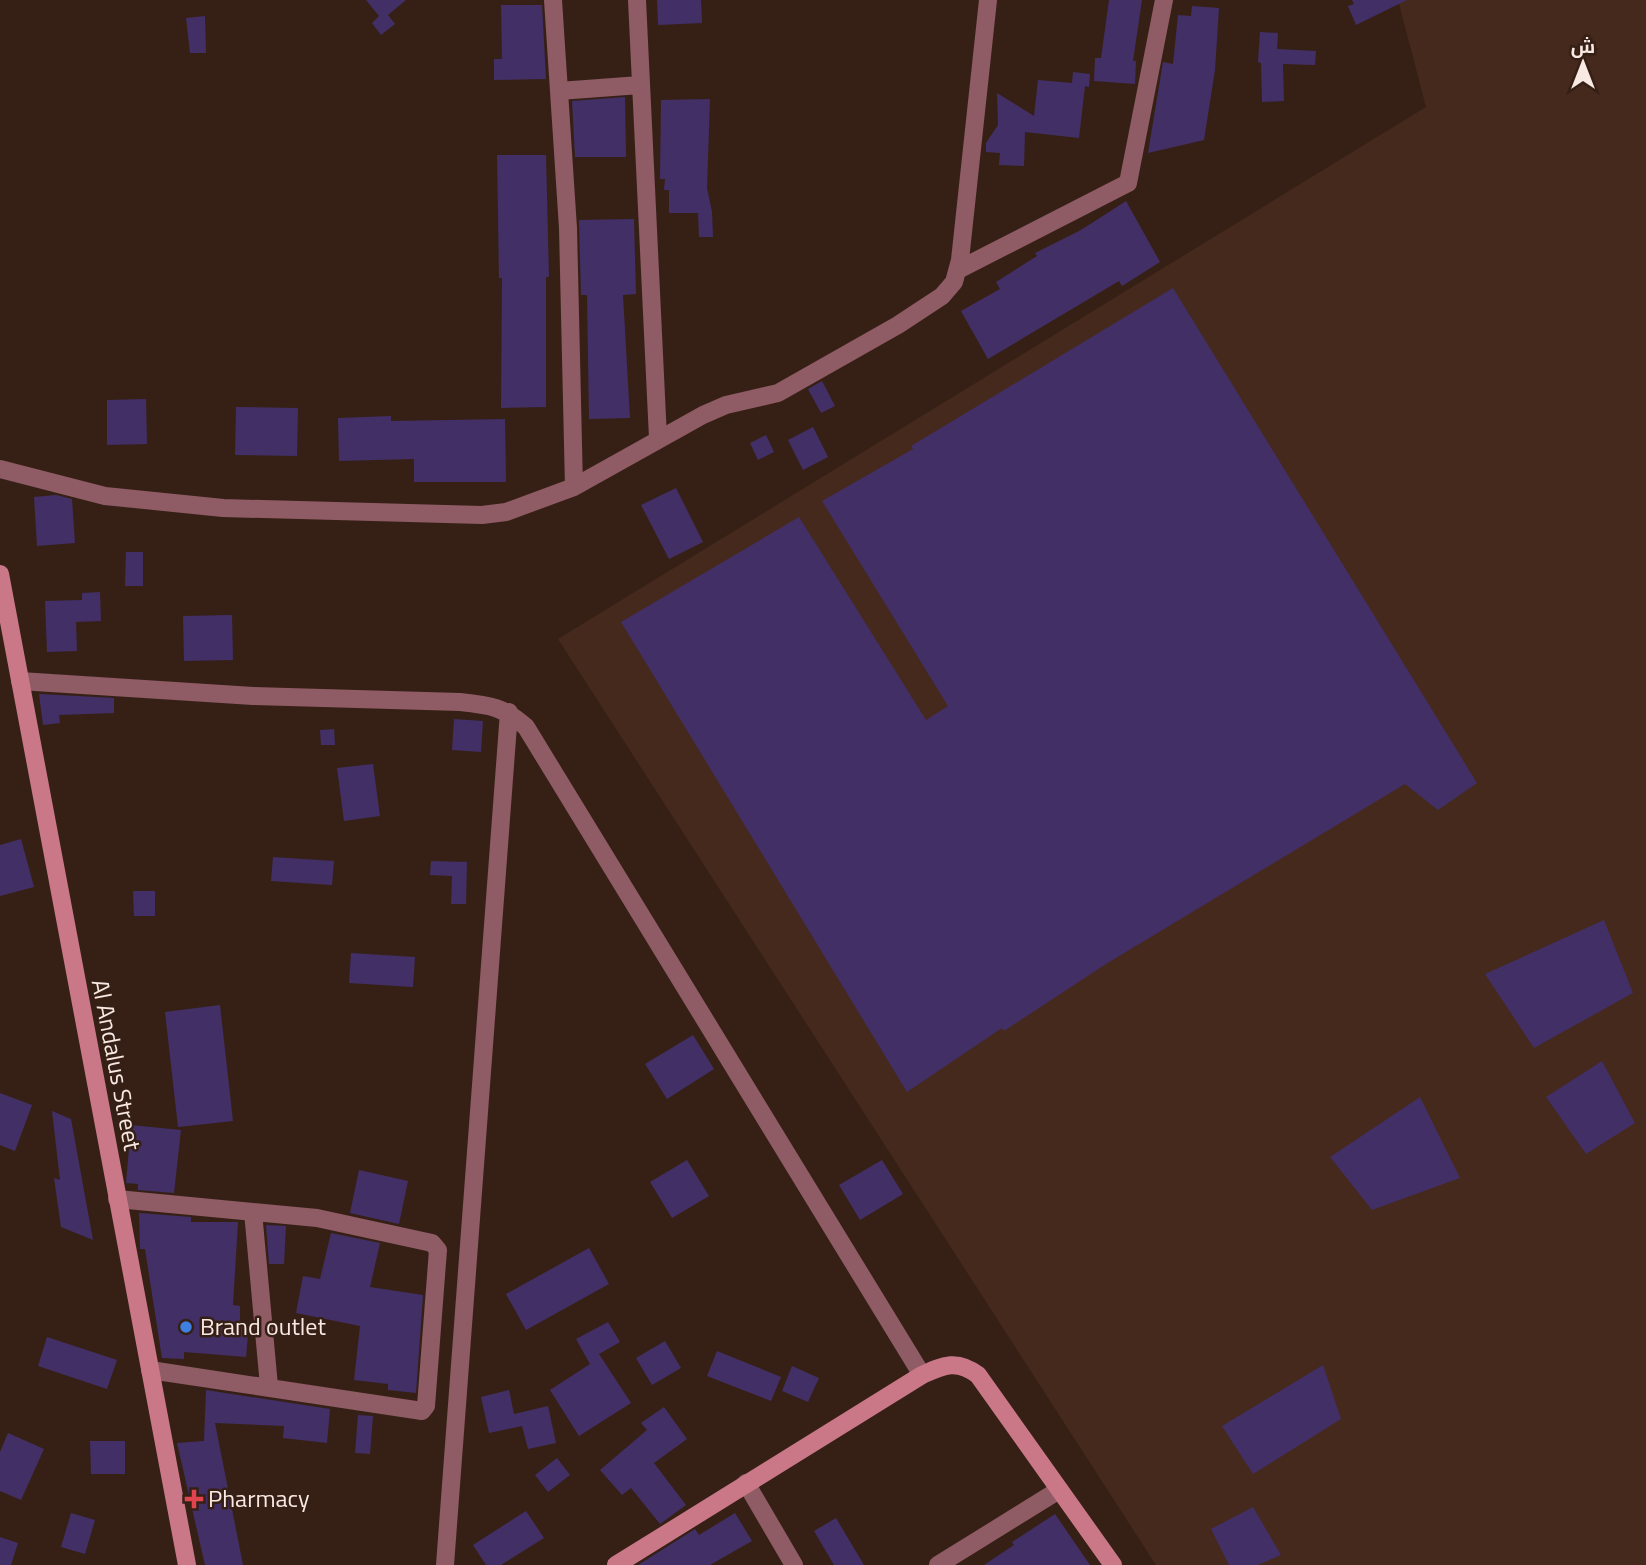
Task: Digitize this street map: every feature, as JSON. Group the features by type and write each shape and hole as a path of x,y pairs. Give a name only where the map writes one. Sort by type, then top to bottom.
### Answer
{"main road":[{"name":"Al Andalus Street","path":"0,574 187,1565"},
{"path":"616,1565 922,1375 945,1364 957,1364 978,1375 1113,1565"}],"street":[{"path":"553,0 568,228 574,487"},
{"path":"637,0 658,438"},
{"path":"0,470 105,496 223,508 482,516 536,504 574,487 658,438 726,405 762,399 790,386 898,325 942,296 954,282 958,270 988,0"},
{"path":"958,270 1128,183 1164,0"},
{"path":"559,91 640,85"},
{"path":"20,681 253,696 460,702 487,705 509,712 526,727 922,1375"},
{"path":"445,1565 509,712"},
{"path":"117,1199 317,1218 432,1243 438,1250 425,1409 150,1370"},
{"path":"253,1212 269,1386"},
{"path":"746,1483 794,1565"},
{"path":"938,1565 1059,1490"}],"shaded area":[{"path":"1398,0 1646,0 1646,1565 1156,1565 558,639 1426,107"}],"building":[{"path":"366,0 406,0 388,15 395,24 381,35 372,23 379,16"},
{"path":"657,0 701,0 702,23 658,25"},
{"path":"1109,0 1142,0 1133,61 1136,61 1135,84 1094,81 1095,58 1101,58"},
{"path":"1352,0 1407,0 1356,25 1348,6 1354,4"},
{"path":"501,5 542,5 546,79 494,80 494,59 502,59"},
{"path":"1192,6 1219,8 1215,70 1204,140 1148,153 1163,62 1173,64 1178,15 1191,16"},
{"path":"205,16 206,53 190,53 186,18"},
{"path":"1260,32 1278,33 1277,49 1316,51 1315,65 1283,64 1284,101 1262,102 1261,63 1258,62"},
{"path":"1073,72 1090,74 1089,87 1085,86 1079,138 1025,132 1024,166 999,165 1000,153 986,152 986,143 998,125 997,93 1034,116 1038,80 1072,83"},
{"path":"625,97 626,157 575,157 572,101"},
{"path":"710,99 707,188 713,237 699,237 698,213 669,213 669,190 664,190 665,179 660,179 661,100"},
{"path":"497,155 546,155 549,277 546,277 546,407 501,408 502,278 499,278"},
{"path":"1126,201 1160,262 1122,286 1119,281 988,359 961,311 1000,289 996,282 1037,256 1035,253 1081,230"},
{"path":"634,219 636,294 623,295 630,418 589,419 587,295 581,295 579,220"},
{"path":"1173,288 1477,783 1438,810 1405,784 1106,964 1004,1031 1002,1028 907,1092 621,622 799,517 926,720 948,706 822,501 913,449 911,446"},
{"path":"822,381 835,406 821,413 808,389"},
{"path":"146,399 147,444 107,445 107,400"},
{"path":"236,407 298,408 297,456 235,455"},
{"path":"391,416 391,421 505,419 506,482 414,482 414,459 339,461 338,418"},
{"path":"813,427 828,457 803,470 788,440"},
{"path":"766,435 774,452 758,460 750,443"},
{"path":"676,488 703,542 669,559 641,505"},
{"path":"56,495 72,499 75,543 37,546 34,497"},
{"path":"126,552 143,552 143,586 125,586"},
{"path":"100,592 101,621 76,622 77,651 47,652 45,601 82,600 82,593"},
{"path":"232,615 233,660 184,661 183,616"},
{"path":"39,694 114,698 114,713 59,715 60,723 43,725"},
{"path":"454,719 483,721 481,752 452,750"},
{"path":"334,729 335,745 321,745 320,730"},
{"path":"373,764 380,816 344,821 337,768"},
{"path":"21,839 34,887 0,896 0,845"},
{"path":"273,857 334,861 332,885 271,881"},
{"path":"431,861 467,862 466,904 451,904 452,876 430,875"},
{"path":"133,891 155,891 155,916 134,916"},
{"path":"1604,920 1633,993 1534,1048 1485,974"},
{"path":"351,953 415,957 413,987 349,983"},
{"path":"220,1005 233,1121 178,1127 165,1012"},
{"path":"693,1035 714,1069 667,1099 645,1064"},
{"path":"1602,1061 1635,1123 1586,1154 1546,1097"},
{"path":"0,1093 32,1105 15,1151 0,1145"},
{"path":"1420,1097 1460,1178 1372,1210 1330,1157"},
{"path":"52,1111 71,1119 93,1240 61,1227 54,1178 60,1180"},
{"path":"131,1125 181,1130 174,1193 138,1190 138,1184 126,1183"},
{"path":"687,1160 709,1196 672,1218 650,1182"},
{"path":"882,1160 903,1194 860,1220 839,1185"},
{"path":"359,1170 408,1181 399,1224 350,1213"},
{"path":"139,1213 191,1217 191,1222 238,1222 233,1305 240,1306 240,1323 249,1323 246,1357 184,1352 184,1359 162,1358 145,1249 140,1249"},
{"path":"266,1225 286,1226 284,1264 269,1264"},
{"path":"331,1233 380,1243 370,1287 423,1295 416,1393 388,1390 388,1384 354,1380 360,1326 296,1313 303,1276 320,1279"},
{"path":"589,1248 609,1284 526,1330 506,1294"},
{"path":"608,1322 620,1342 599,1354 631,1403 579,1436 550,1390 590,1364 576,1339"},
{"path":"47,1337 117,1360 107,1389 38,1366"},
{"path":"665,1341 681,1368 652,1385 636,1358"},
{"path":"717,1351 781,1377 771,1401 707,1376"},
{"path":"1323,1365 1341,1419 1253,1474 1222,1426"},
{"path":"792,1366 819,1378 808,1402 782,1391"},
{"path":"206,1390 330,1409 327,1443 283,1438 284,1426 215,1423 243,1565 205,1565 177,1443 204,1441"},
{"path":"509,1390 514,1414 548,1406 556,1443 528,1449 522,1426 489,1433 481,1397"},
{"path":"664,1407 687,1439 654,1463 686,1505 660,1524 631,1488 622,1495 600,1470 647,1430 641,1423"},
{"path":"358,1415 373,1416 370,1454 355,1453"},
{"path":"8,1433 44,1449 21,1500 0,1491 0,1452"},
{"path":"90,1441 125,1441 125,1474 91,1474"},
{"path":"557,1458 570,1475 548,1492 535,1475"},
{"path":"1253,1507 1281,1555 1258,1565 1229,1565 1211,1529"},
{"path":"526,1511 544,1538 501,1565 486,1565 473,1545"},
{"path":"71,1513 95,1520 85,1554 61,1547"},
{"path":"735,1513 752,1541 710,1565 638,1565 695,1529 699,1535"},
{"path":"1055,1514 1090,1565 984,1565 1014,1545 1012,1542"},
{"path":"836,1518 864,1565 834,1565 814,1531"},
{"path":"0,1537 18,1543 11,1565 0,1565"}],"place":[{"name":"Brand outlet","path":"186,1327"},
{"name":"Pharmacy","path":"194,1499"}]}
